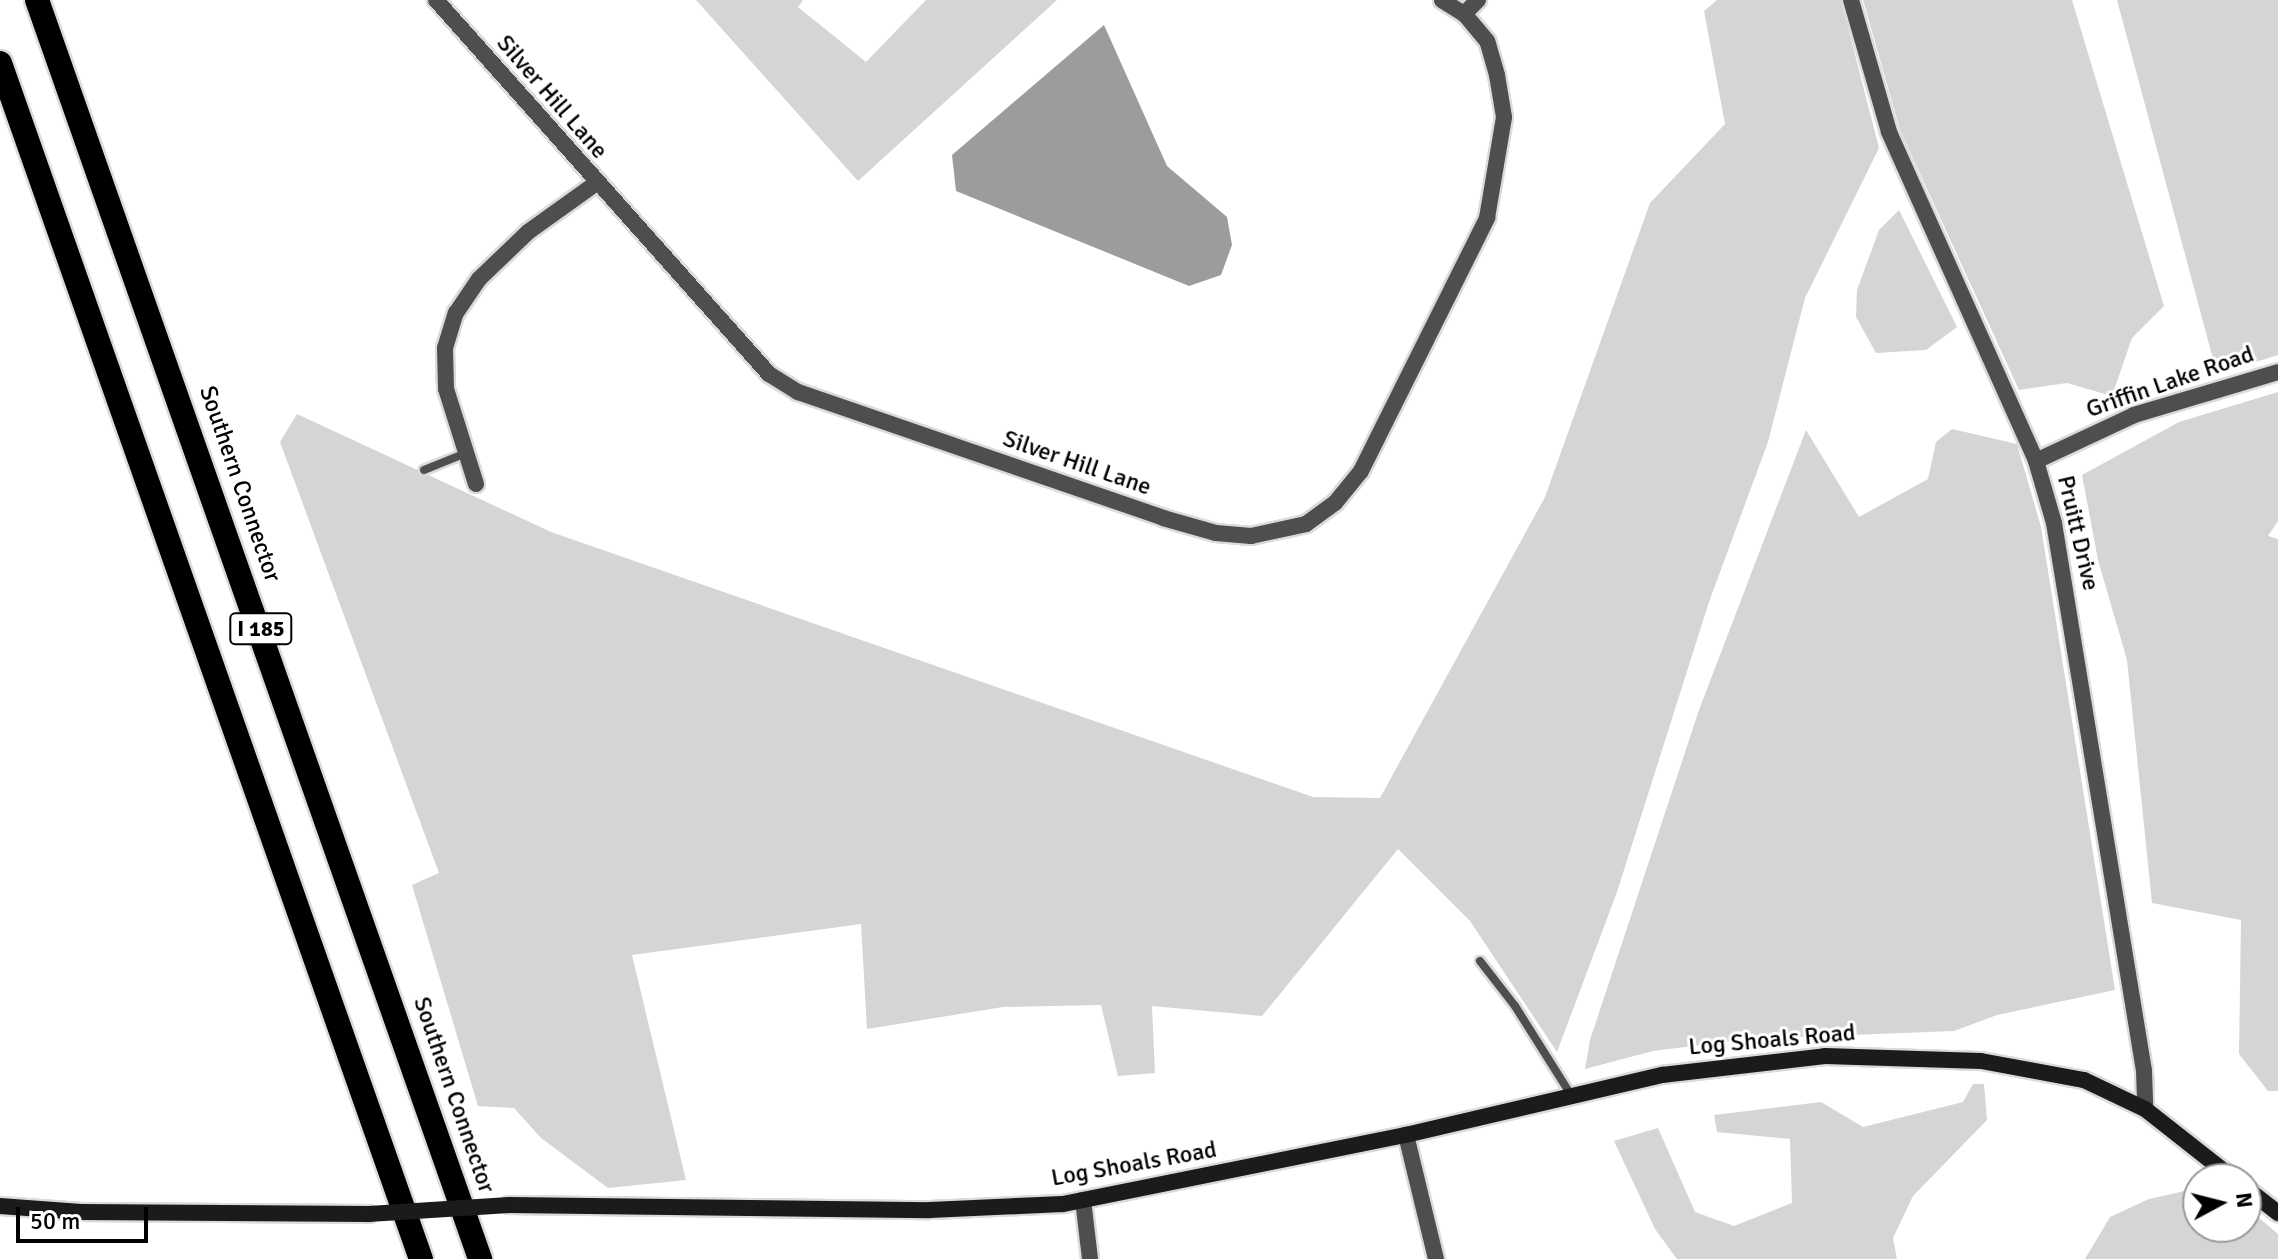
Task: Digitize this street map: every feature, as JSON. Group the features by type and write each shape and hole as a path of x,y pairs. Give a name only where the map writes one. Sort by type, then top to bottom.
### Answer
{"highway":[{"name":"Southern Connector","path":"37,0 480,1259"},
{"name":"I 185","path":"0,63 421,1259"}],"street":[{"name":"Silver Hill Lane","path":"436,0 595,184 769,374 798,392 1163,518 1216,533 1278,531 1306,524 1335,503 1361,471 1487,218 1500,168 1504,117 1487,41 1464,14"},
{"path":"1442,0 1464,14 1478,0"},
{"name":"Pruitt Drive","path":"1851,0 1872,82 1915,201 2036,461 2073,617 2144,1071 2145,1109"},
{"path":"476,484 446,389 445,348 456,313 499,260 595,184"},
{"name":"Griffin Lake Road","path":"2036,461 2134,415 2278,372"},
{"name":"Log Shoals Road","path":"0,1206 81,1212 369,1214 509,1205 1006,1209 1083,1200 1406,1135 1571,1095 1746,1062 1909,1057 2038,1069 2084,1080 2145,1109 2214,1163"},
{"path":"1406,1135 1436,1259"},
{"path":"1083,1200 1090,1259"},
{"path":"2262,1200 2278,1213"}],"lane":[{"path":"424,470 466,453"},
{"path":"1480,961 1571,1095"}],"shaded area":[{"path":"696,0 803,0 798,7 866,62 926,0 1057,0 858,181"},
{"path":"1717,0 1841,0 1879,148 1805,298 1768,442 1709,602 1617,892 1557,1052 1470,921 1398,849 1262,1016 1152,1006 1155,1073 1118,1076 1101,1005 1003,1007 867,1029 861,924 632,955 686,1180 608,1188 541,1138 514,1108 478,1106 412,885 439,873 280,442 297,414 551,532 1313,797 1380,798 1545,497 1650,203 1725,124 1704,11"},
{"path":"1863,0 2072,0 2164,306 2132,338 2112,396 2067,383 2019,390 1900,130"},
{"path":"2117,0 2278,0 2278,355 2217,374"},
{"path":"1104,25 1167,166 1227,217 1232,245 1221,275 1189,286 956,191 952,155"},
{"path":"1899,210 1957,327 1926,350 1876,353 1856,317 1857,290 1879,230"},
{"path":"2278,392 2278,521 2268,536 2278,539 2278,1091 2268,1091 2239,1054 2241,920 2152,903 2127,660 2098,560 2082,475 2179,422"},
{"path":"1952,429 2017,444 2041,527 2115,990 1997,1015 1954,1031 1748,1039 1653,1051 1585,1069 1590,1040 1699,710 1806,430 1859,517 1928,479 1936,442"},
{"path":"1973,1084 1984,1084 1987,1120 1913,1196 1893,1238 1897,1259 1677,1259 1655,1229 1614,1141 1658,1128 1695,1212 1734,1226 1792,1203 1790,1139 1717,1132 1714,1115 1821,1102 1863,1127 1963,1102"},
{"path":"2182,1192 2182,1243 2262,1243 2262,1220 2278,1234 2278,1259 2085,1259 2110,1217 2149,1199"}]}
